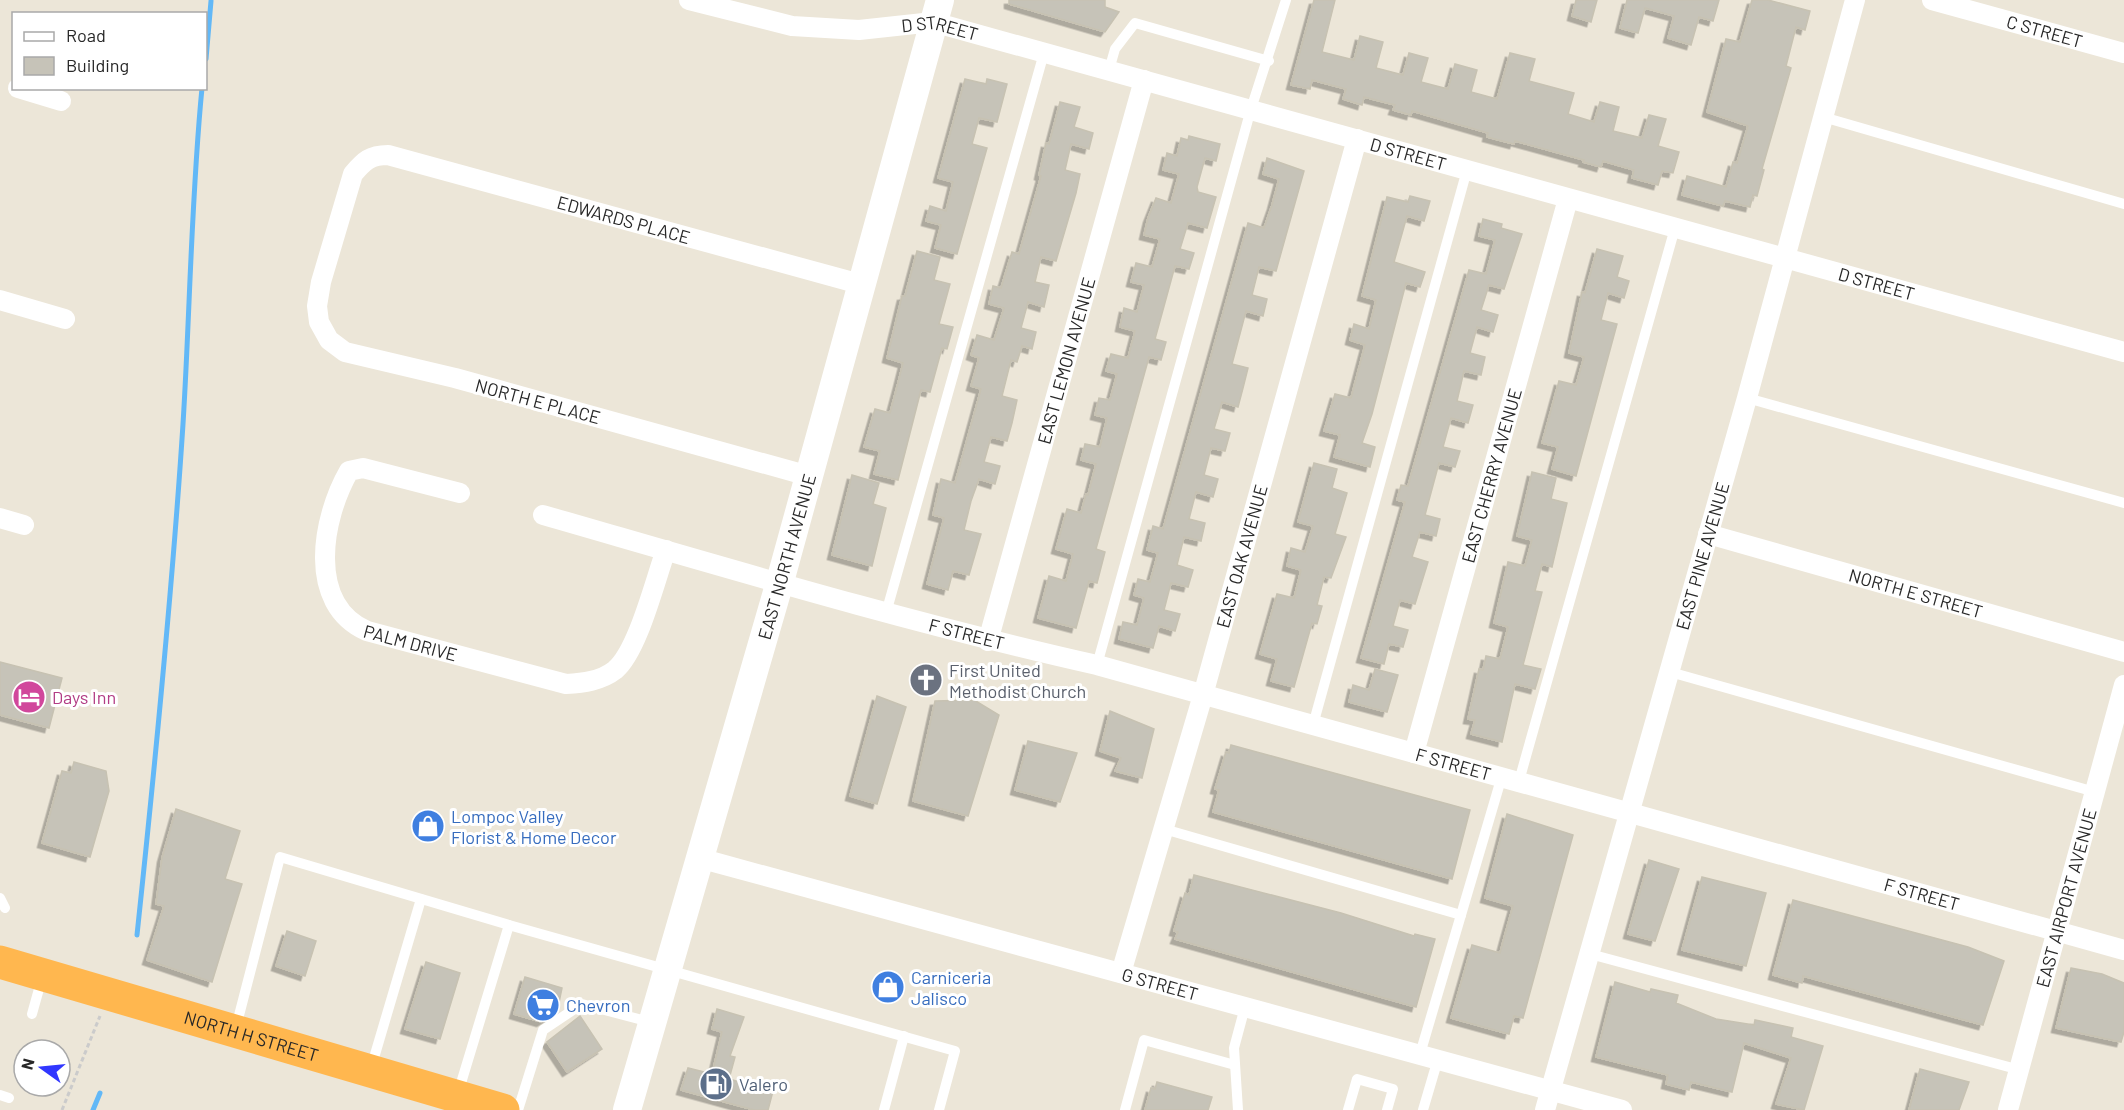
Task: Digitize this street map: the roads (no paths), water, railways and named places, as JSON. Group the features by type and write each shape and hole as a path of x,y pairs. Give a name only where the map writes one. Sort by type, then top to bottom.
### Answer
{"highway":[{"name":"NORTH H STREET","path":"0,962 503,1110"}],"street":[{"name":"D STREET","path":"689,0 716,3 792,26 859,30 937,11 1044,53 2124,352"},
{"name":"EAST PINE AVENUE","path":"1545,1110 1747,398 1855,0"},
{"name":"C STREET","path":"1932,0 2124,53"},
{"name":"EAST NORTH AVENUE","path":"627,1110 779,585 937,11"},
{"name":"EAST LEMON AVENUE","path":"988,641 1144,80"},
{"path":"25,90 61,101"},
{"name":"EAST OAK AVENUE","path":"1121,973 1203,695 1357,139"},
{"name":"NORTH E PLACE","path":"388,155 375,155 364,161 353,174 321,282 317,306 318,322 329,340 345,352 455,378 809,476"},
{"name":"EDWARDS PLACE","path":"388,155 860,284"},
{"name":"EAST CHERRY AVENUE","path":"1414,753 1568,199"},
{"path":"0,300 64,319"},
{"name":"PALM DRIVE","path":"459,493 363,468 349,471 337,491 325,551 325,571 332,596 352,624 367,631 566,684 588,682 608,674 627,656 666,550"},
{"path":"543,515 779,585"},
{"path":"0,518 24,525"},
{"name":"NORTH E STREET","path":"1708,534 2124,652"},
{"name":"F STREET","path":"779,585 988,641 1097,665 1630,811 2124,950"},
{"name":"EAST AIRPORT AVENUE","path":"2008,1110 2124,685"},
{"name":"G STREET","path":"699,858 1622,1110"}],"lane":[{"path":"1097,665 1251,110 1269,61 1286,0"},
{"path":"1109,70 1114,49 1135,23 1269,61"},
{"path":"886,613 1044,53"},
{"path":"1822,117 2124,204"},
{"path":"1313,725 1467,170"},
{"path":"1423,1110 1429,1057 1461,915 1511,779 1675,228"},
{"path":"1747,398 2124,503"},
{"path":"1670,672 2095,792"},
{"path":"1164,829 1461,915"},
{"path":"234,1031 280,857 509,925 956,1051 939,1110"},
{"path":"370,1071 421,899"},
{"path":"457,1097 509,925"},
{"path":"1590,954 2020,1070"},
{"path":"32,1014 43,975"},
{"path":"518,1110 543,1030 582,1004 652,1022"},
{"path":"1238,1110 1234,1048 1245,1007"},
{"path":"884,1110 904,1036"},
{"path":"1125,1110 1144,1040 1235,1065"},
{"path":"1348,1110 1357,1078 1393,1089 1387,1110"}],"waterway":[{"path":"207,47 211,1"},
{"path":"137,935 174,552 202,90"},
{"path":"93,1110 100,1093"}],"place":[{"name":"First United Methodist Church","path":"926,680"},
{"name":"Days Inn","path":"29,697"},
{"name":"Lompoc Valley Florist & Home Decor","path":"428,826"},
{"name":"Carniceria Jalisco","path":"888,987"},
{"name":"Chevron","path":"543,1005"},
{"name":"Valero","path":"716,1084"}]}
